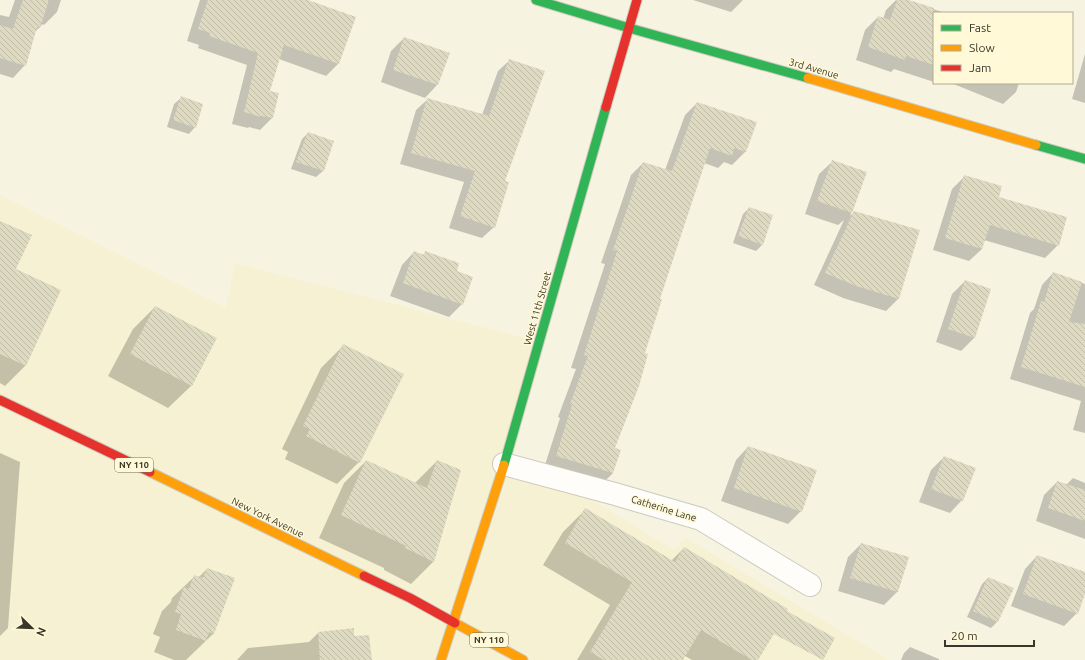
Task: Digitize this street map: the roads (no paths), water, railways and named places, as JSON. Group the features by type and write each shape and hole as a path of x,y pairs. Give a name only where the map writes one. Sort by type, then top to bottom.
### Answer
{"street":[{"name":"3rd Avenue","path":"536,0 1085,159"},
{"name":"West 11th Street","path":"441,660 504,464 637,0"},
{"name":"New York Avenue","path":"0,400 410,598 523,660"},
{"name":"Catherine Lane","path":"504,464 701,519 810,585"}]}
